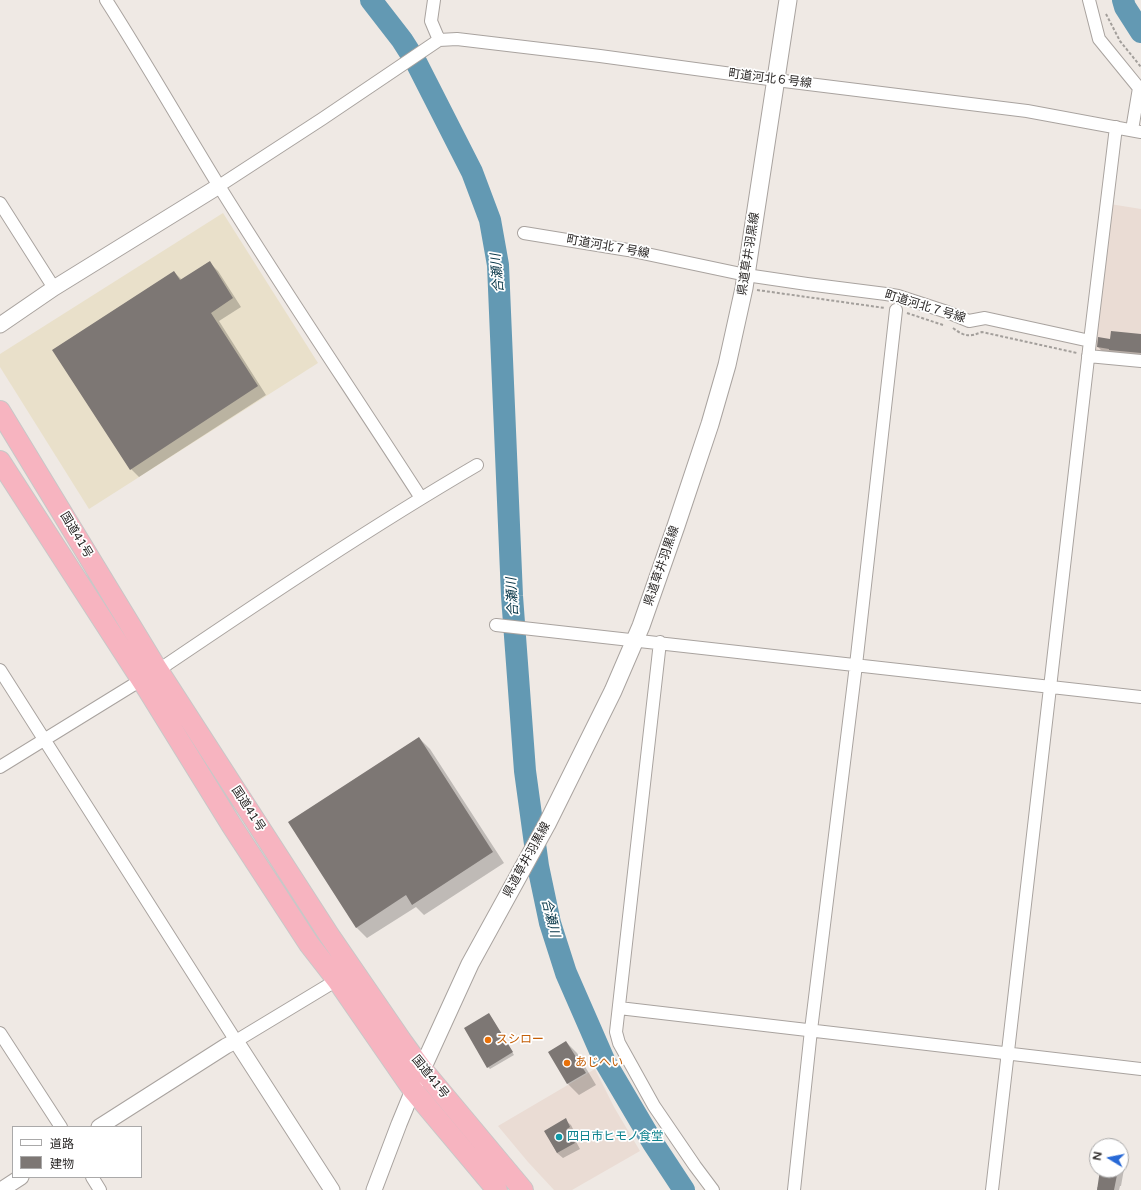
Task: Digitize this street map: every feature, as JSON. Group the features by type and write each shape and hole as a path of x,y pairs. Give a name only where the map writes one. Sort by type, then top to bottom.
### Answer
{"highway":[{"name":"国道41号","path":"0,411 158,670 329,935 422,1069 523,1190"},
{"name":"国道41号","path":"0,461 148,690 232,826 300,931 337,980 413,1090 497,1190"}],"main road":[{"name":"県道草井羽黒線","path":"413,1090 470,964 547,824 613,691 635,640 671,540 710,424 727,365 745,281 788,0"}],"street":[{"path":"106,0 142,56 219,186 317,342 364,410 421,498"},
{"path":"0,325 54,288 219,186 439,40 431,21 434,0"},
{"path":"1089,0 1099,39 1139,88 1136,131"},
{"name":"町道河北６号線","path":"439,40 457,39 600,56 776,80 1027,111 1136,131"},
{"path":"992,1190 1088,356 1116,127"},
{"path":"0,203 54,288"},
{"name":"町道河北７号線","path":"524,233 628,250 745,281 892,295 947,312 969,321 985,318 1090,341"},
{"path":"794,1190 896,310"},
{"path":"1088,356 1141,361"},
{"path":"166,665 252,606 421,498 477,465"},
{"path":"496,624 1141,697"},
{"path":"660,642 616,1032 619,1042 654,1106 713,1190"},
{"path":"0,670 332,1190"},
{"path":"0,767 133,685"},
{"path":"102,1126 226,1046 337,980"},
{"path":"619,1008 1141,1069"},
{"path":"0,1033 60,1126"},
{"path":"374,1190 413,1090"},
{"path":"1,1190 19,1178"},
{"path":"93,1178 100,1190"}],"path":[{"path":"1106,13 1120,41 1141,67"},
{"path":"745,281 896,310 944,325"},
{"path":"951,327 966,336 982,332 1088,356"}],"shaded area":[{"path":"1110,204 1141,209 1141,358 1097,353 1093,346"},
{"path":"223,213 318,363 89,509 0,367 0,354"},
{"path":"595,1069 614,1107 640,1151 572,1190 554,1190 498,1126"}],"building":[{"path":"210,261 233,298 211,313 258,386 130,470 52,350 174,271 180,280"},
{"path":"1111,331 1141,334 1141,353 1109,350 1097,347 1098,337 1110,339"},
{"path":"419,737 493,852 412,905 406,895 356,928 288,822"},
{"name":"スシロー","path":"489,1013 513,1052 487,1068 464,1028"},
{"name":"あじへい","path":"566,1041 586,1073 567,1084 548,1052"},
{"name":"四日市ヒモノ食堂","path":"566,1118 570,1127 567,1129 575,1143 557,1153 544,1131"},
{"path":"1099,1178 1116,1178 1114,1190 1097,1190"}],"waterway":[{"name":"合瀬川","path":"371,0 402,40 416,62 472,172 490,220 498,265 512,596 525,771 538,866 550,923 566,973 604,1060 653,1143 684,1190"},
{"path":"1123,0 1125,7 1141,32"}],"place":[{"name":"スシロー","path":"488,1040"},
{"name":"あじへい","path":"567,1063"},
{"name":"四日市ヒモノ食堂","path":"559,1137"}]}
